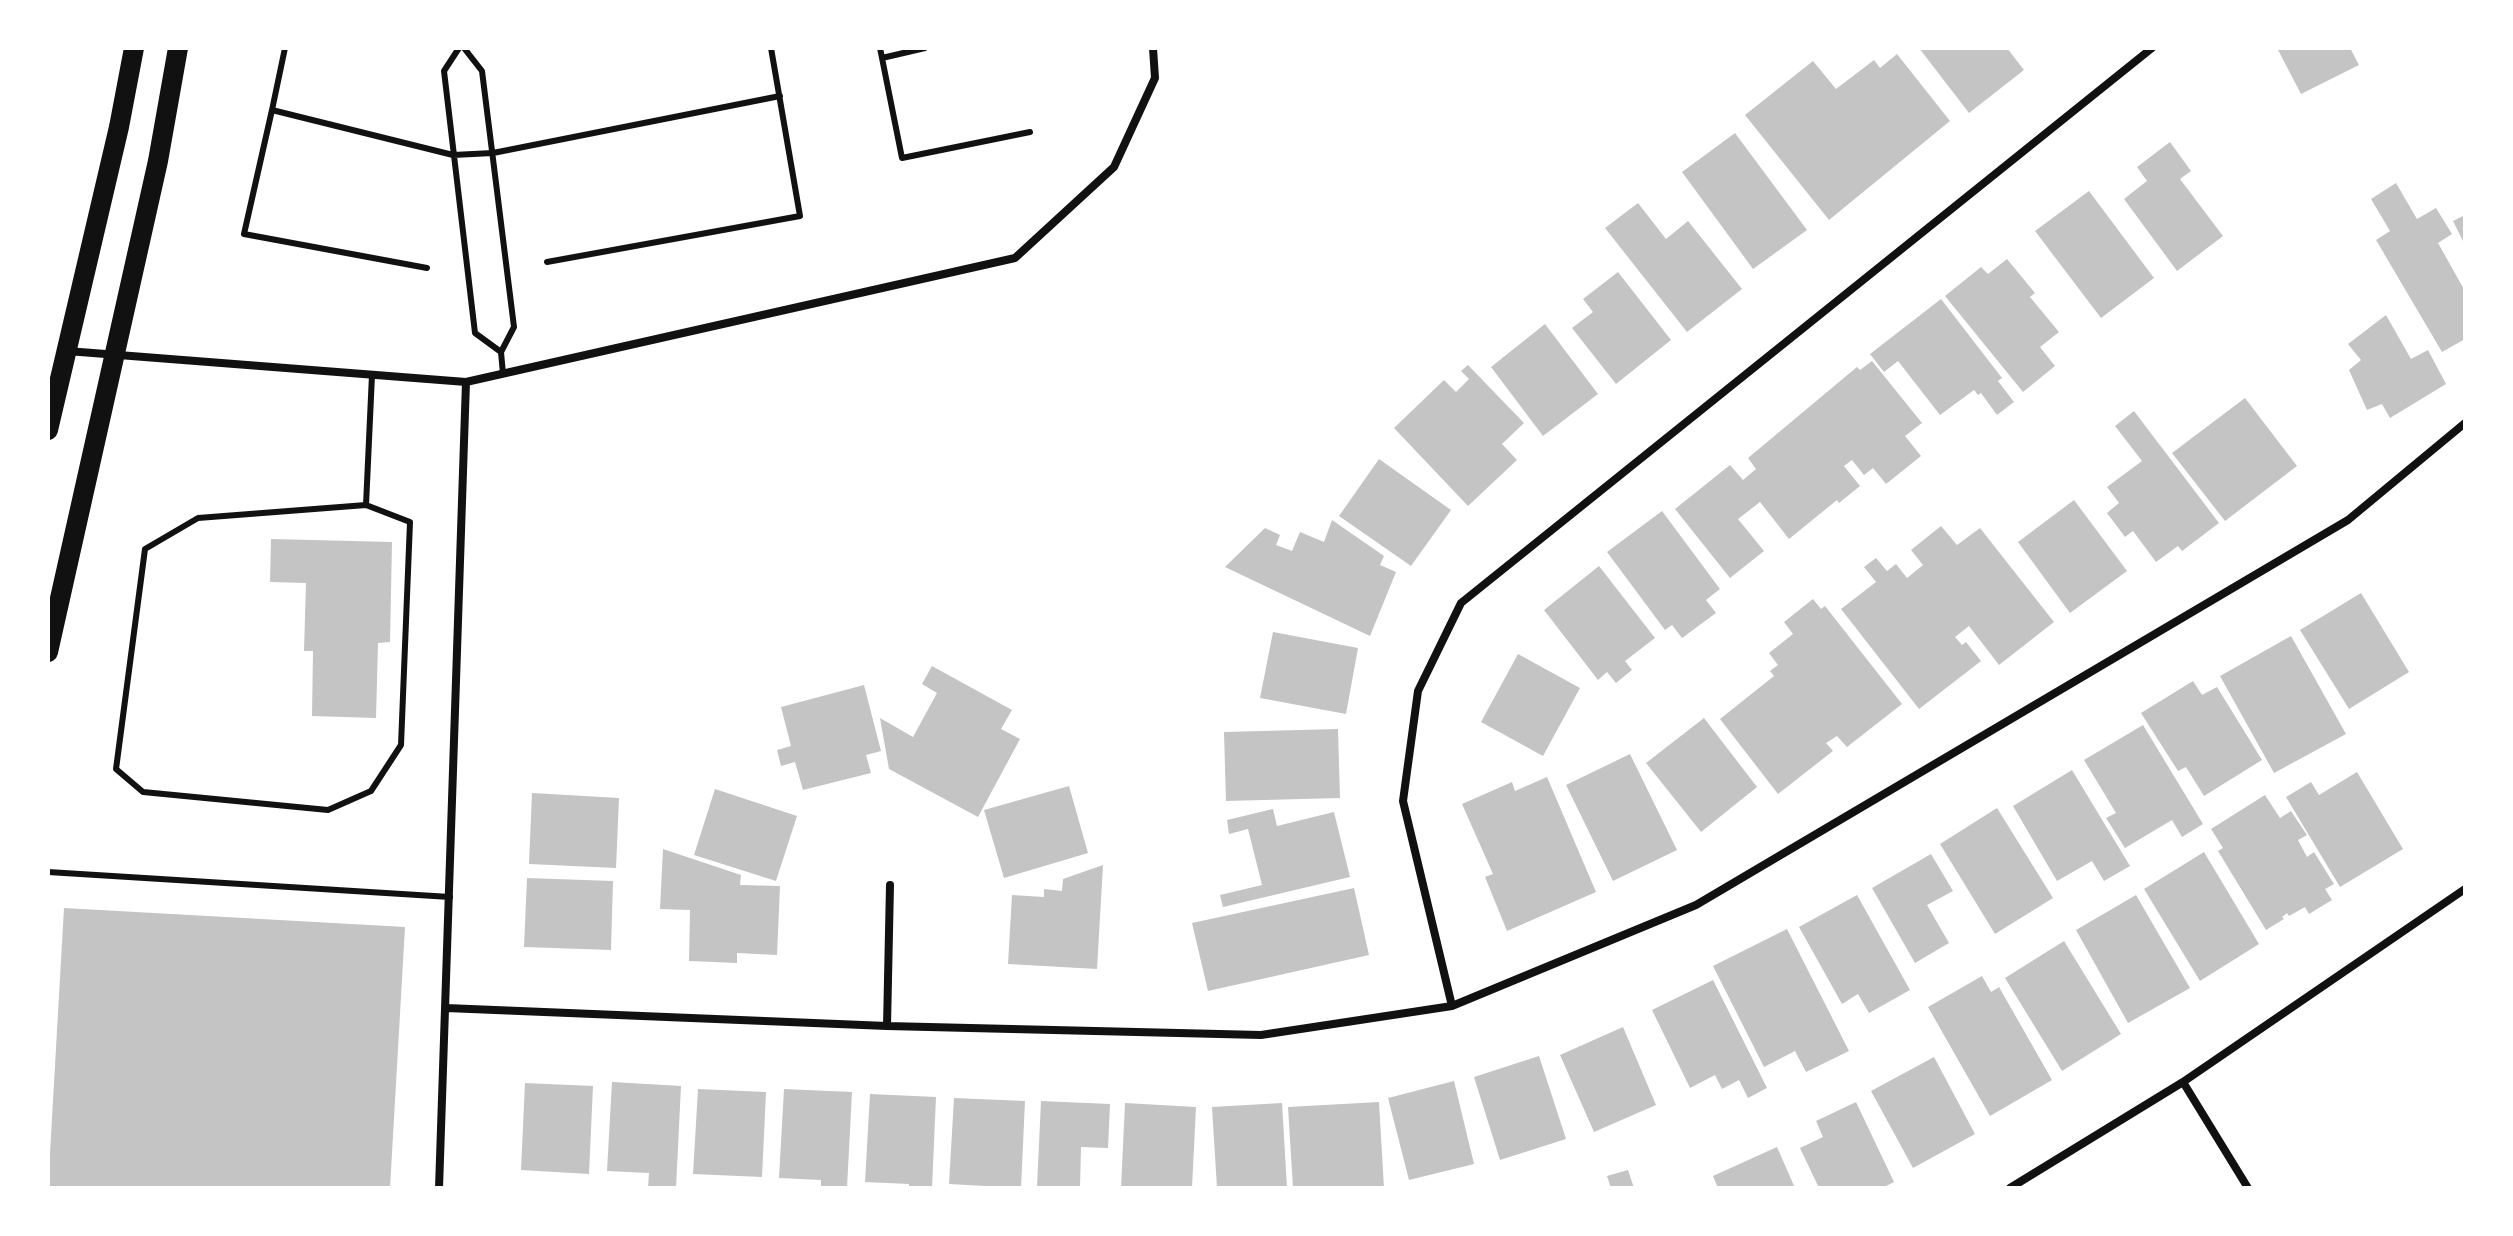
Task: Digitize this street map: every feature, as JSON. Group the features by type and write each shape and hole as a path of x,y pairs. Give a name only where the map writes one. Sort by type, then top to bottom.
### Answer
{"main road":[{"path":"48,430 119,127 134,48"},
{"path":"48,652 158,161 178,48"}],"street":[{"path":"67,351 466,382 1015,258 1114,167 1155,78 1153,48"},
{"path":"1452,1006 1403,801 1418,691 1461,603 2152,48"},
{"path":"439,1188 466,382"},
{"path":"446,1008 887,1026 1261,1035 1452,1006 1696,905 2348,520 2465,423"},
{"path":"887,1026 890,885"},
{"path":"2010,1188 2183,1082 2465,889"},
{"path":"2183,1082 2248,1188"}],"lane":[{"path":"285,48 244,234 427,268"},
{"path":"501,352 475,333 444,71 462,48 482,71 493,153 514,327 501,352 503,374"},
{"path":"547,262 800,216 771,48"},
{"path":"880,48 902,158 1030,132"},
{"path":"882,58 925,48"},
{"path":"272,110 453,155 493,153 780,96"},
{"path":"366,505 372,375"},
{"path":"366,505 410,522 401,745 371,791 328,810 143,792 116,769 145,549 198,518 366,505"},
{"path":"48,872 450,897"}],"building":[{"path":"1919,48 2007,48 2024,70 1969,113"},
{"path":"2277,48 2350,48 2359,65 2301,94"},
{"path":"1897,54 1950,121 1829,220 1745,115 1813,61 1836,89 1874,60 1880,68"},
{"path":"1735,133 1807,230 1753,269 1682,172"},
{"path":"2170,142 2191,171 2180,179 2223,236 2177,271 2124,199 2147,181 2137,167"},
{"path":"2396,183 2417,219 2436,208 2452,234 2438,243 2465,291 2465,339 2442,352 2376,240 2390,231 2371,199"},
{"path":"2089,191 2154,278 2101,318 2035,231"},
{"path":"1638,203 1666,239 1688,221 1742,289 1687,332 1605,228"},
{"path":"2465,215 2465,245 2453,221"},
{"path":"2007,259 2035,293 2030,297 2059,332 2040,347 2055,366 2023,392 1945,296 1981,267 1988,274"},
{"path":"1618,272 1671,340 1616,384 1572,328 1593,312 1583,299"},
{"path":"1941,299 2002,378 1998,381 2014,402 1997,415 1981,393 1978,395 1974,390 1940,415 1898,361 1884,372 1870,354"},
{"path":"2386,315 2411,359 2428,350 2446,384 2390,418 2382,404 2367,410 2349,370 2361,360 2348,344"},
{"path":"1545,324 1598,394 1543,436 1491,367"},
{"path":"1872,361 1922,423 1905,436 1921,456 1886,484 1873,468 1864,475 1852,460 1844,466 1860,486 1839,503 1837,500 1789,539 1760,502 1738,519 1764,551 1730,578 1675,509 1730,465 1743,480 1756,469 1748,458 1857,367 1860,370"},
{"path":"1468,365 1524,423 1502,444 1517,460 1468,506 1394,428 1444,380 1456,392 1469,379 1461,371"},
{"path":"2245,398 2297,466 2225,521 2172,453"},
{"path":"2134,411 2219,523 2182,551 2178,546 2156,562 2133,531 2125,537 2107,513 2119,503 2107,487 2142,461 2115,426"},
{"path":"1379,459 1451,510 1411,566 1339,516"},
{"path":"2074,500 2127,571 2070,613 2018,542"},
{"path":"1662,511 1720,589 1706,600 1716,613 1682,638 1672,625 1665,630 1607,552"},
{"path":"1332,520 1384,556 1380,565 1396,572 1370,636 1225,567 1265,528 1280,535 1276,545 1292,551 1300,532 1324,542"},
{"path":"1941,526 1957,545 1980,528 2054,622 1999,665 1969,626 1955,637 1962,645 1966,642 1981,661 1919,709 1841,609 1876,582 1864,567 1876,558 1887,571 1896,564 1907,578 1923,565 1911,550"},
{"path":"271,539 392,542 390,642 378,643 376,718 312,716 313,651 304,651 306,583 270,582"},
{"path":"1599,566 1655,638 1625,661 1632,670 1616,683 1607,672 1598,680 1544,610"},
{"path":"2361,593 2409,672 2349,709 2300,630"},
{"path":"1813,599 1821,609 1825,606 1902,704 1847,747 1837,736 1826,743 1833,751 1778,794 1720,719 1774,676 1770,671 1778,665 1769,653 1793,634 1784,622"},
{"path":"1273,632 1358,648 1346,714 1260,698"},
{"path":"2291,636 2346,734 2274,773 2220,676"},
{"path":"1518,654 1580,688 1543,756 1481,722"},
{"path":"932,666 1012,710 1001,729 1020,739 978,817 889,769 880,718 913,737 937,693 922,684"},
{"path":"2193,681 2202,695 2217,687 2262,760 2204,796 2186,767 2178,771 2141,713"},
{"path":"864,685 881,751 866,755 871,773 803,790 795,762 781,766 777,750 791,746 781,707"},
{"path":"1704,718 1757,787 1701,832 1646,763"},
{"path":"2143,725 2203,824 2182,837 2172,820 2125,848 2106,818 2116,813 2084,760"},
{"path":"1338,729 1340,798 1226,801 1224,732"},
{"path":"1630,754 1677,850 1613,881 1566,785"},
{"path":"2072,770 2130,866 2104,881 2092,861 2057,881 2013,806"},
{"path":"2357,772 2403,849 2340,887 2286,797 2311,782 2319,795"},
{"path":"1547,777 1596,892 1507,931 1485,877 1493,874 1462,804 1512,782 1515,791"},
{"path":"1069,786 1088,853 1004,878 984,810"},
{"path":"715,789 797,816 776,881 694,855"},
{"path":"532,793 619,798 616,868 529,864"},
{"path":"2265,795 2280,818 2291,811 2307,835 2298,840 2307,857 2314,852 2334,884 2325,889 2332,900 2309,914 2305,907 2289,916 2287,913 2282,917 2284,919 2266,930 2218,851 2223,848 2211,829"},
{"path":"1997,808 2053,898 1995,934 1940,844"},
{"path":"1273,809 1277,826 1334,812 1350,877 1223,907 1220,895 1262,885 1248,829 1229,834 1227,820"},
{"path":"663,849 741,875 740,885 780,886 777,955 737,953 737,963 689,961 690,910 660,909"},
{"path":"2204,852 2259,944 2200,981 2144,889"},
{"path":"1931,854 1953,891 1927,905 1949,943 1915,963 1872,888"},
{"path":"1103,865 1097,969 1008,964 1012,895 1044,897 1044,889 1062,891 1063,879"},
{"path":"527,878 613,881 611,950 524,947"},
{"path":"1354,888 1369,955 1208,991 1192,923"},
{"path":"1857,895 1910,990 1869,1013 1858,994 1842,1004 1799,927"},
{"path":"2136,895 2190,988 2128,1023 2076,930"},
{"path":"64,908 405,927 390,1188 48,1188"},
{"path":"1787,929 1849,1051 1806,1072 1795,1051 1764,1067 1713,966"},
{"path":"2064,941 2121,1034 2062,1071 2005,978"},
{"path":"1982,976 1991,992 1999,987 2052,1080 1990,1116 1928,1007"},
{"path":"1713,980 1767,1088 1748,1098 1739,1080 1722,1089 1715,1075 1690,1088 1652,1010"},
{"path":"1623,1027 1656,1105 1594,1132 1560,1055"},
{"path":"1539,1056 1566,1139 1500,1160 1474,1077"},
{"path":"1934,1057 1975,1134 1913,1168 1871,1091"},
{"path":"1454,1081 1474,1164 1409,1180 1388,1098"},
{"path":"612,1082 681,1086 676,1188 648,1188 649,1173 607,1171"},
{"path":"525,1083 593,1086 589,1174 521,1170"},
{"path":"698,1089 766,1092 762,1177 693,1174"},
{"path":"784,1089 852,1092 847,1188 821,1188 821,1180 779,1178"},
{"path":"870,1094 936,1097 932,1188 865,1182"},
{"path":"954,1098 1025,1101 1021,1188 949,1184"},
{"path":"1041,1101 1110,1104 1108,1148 1081,1147 1080,1188 1037,1187"},
{"path":"1379,1102 1384,1188 1293,1188 1288,1107"},
{"path":"1856,1102 1894,1182 1882,1188 1819,1188 1800,1148 1823,1137 1816,1121"},
{"path":"1125,1103 1196,1107 1192,1188 1121,1188"},
{"path":"1282,1103 1287,1188 1217,1188 1212,1107"},
{"path":"1777,1147 1795,1188 1718,1188 1713,1176"},
{"path":"1628,1170 1634,1188 1611,1188 1607,1176"}]}
